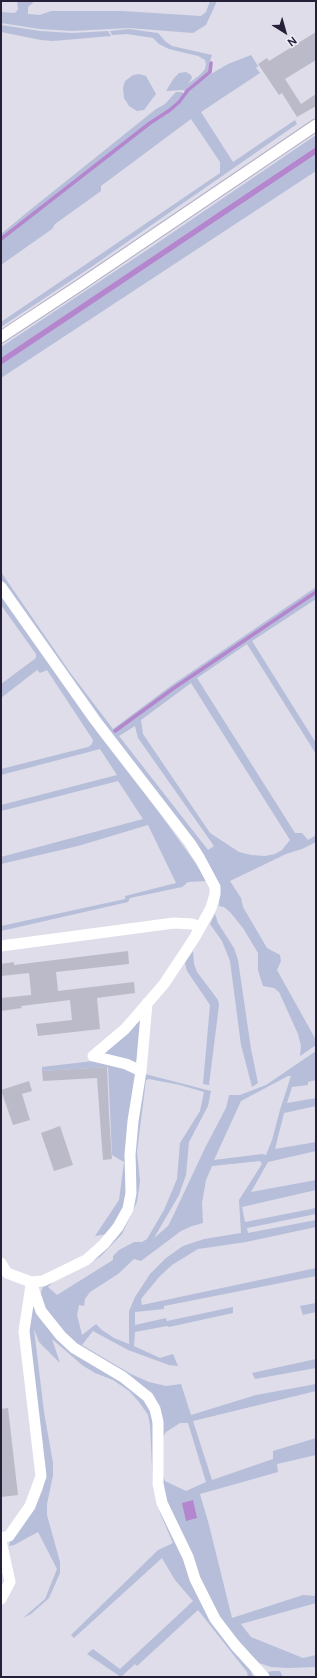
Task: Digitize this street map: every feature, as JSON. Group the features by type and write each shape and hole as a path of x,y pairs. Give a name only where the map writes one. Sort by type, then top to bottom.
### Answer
{"street":[{"path":"1,337 316,125"},
{"path":"1,587 95,720 190,843 200,858 214,887 215,894 211,908 195,937 164,984 125,1029 93,1056 126,1064 141,1071"},
{"path":"1,946 174,923 200,927"},
{"path":"1,1263 7,1272 32,1282 43,1281 86,1260 104,1244 118,1227 128,1209 131,1193 130,1155 133,1121 141,1071 147,1003"},
{"path":"1,1599 10,1582 1,1540 9,1536 30,1506 41,1476 24,1331 32,1282"},
{"path":"32,1282 41,1310 61,1336 74,1348 128,1381 148,1397 155,1409 158,1422 158,1484 162,1503 188,1557 195,1579 215,1619 264,1677"}],"shaded area":[{"path":"17,1 32,1 33,3 28,7 28,14 40,15 51,11 122,11 201,16 206,12 210,1 217,1 206,25 193,33 129,28 72,31 40,29 1,23 1,12 15,13 18,9"},
{"path":"1,25 40,31 72,33 108,31 111,36 53,41 41,40 1,32"},
{"path":"129,29 158,33 172,46 212,55 209,64 209,72 190,86 185,92 183,90 166,91 179,73 186,72 191,75 192,78 188,84 201,74 205,69 205,60 198,56 169,49 159,44 153,38 127,34 112,35 110,31"},
{"path":"251,55 258,66 256,68 260,73 201,112 233,162 295,120 297,124 84,272 1,327 1,322 220,173 220,162 191,119 101,186 101,191 55,224 52,229 1,265 1,240 151,123 170,111 180,102 188,90 199,81 228,64"},
{"path":"139,74 146,76 156,94 144,110 137,111 129,106 124,98 123,88 125,81 133,75"},
{"path":"176,92 182,92 184,94 169,110 150,122 1,238 1,234 156,109 165,104"},
{"path":"316,135 316,147 1,358 1,347"},
{"path":"316,147 316,154 1,365 1,358"},
{"path":"316,154 316,171 1,378 1,365"},
{"path":"1,572 69,671 113,729 172,685 316,587 316,591 174,687 114,732 264,627 316,593 316,599 252,641 316,743 316,754 247,644 197,678 295,833 302,833 308,840 316,835 316,842 302,849 286,854 230,881 241,898 243,907 267,948 280,955 281,961 277,970 316,1040 316,1045 300,1056 301,1046 298,1034 279,992 274,988 263,986 258,970 258,953 243,928 230,912 224,907 219,906 220,892 112,734 40,637 1,579","holes":["191,683 290,840 282,850 275,854 265,856 239,852 210,833 143,734 141,720","135,726 138,738 214,846 208,850 119,736"]},
{"path":"1,594 100,736 158,811 207,881 188,882 182,887 130,898 128,902 1,931 1,926 125,899 125,896 176,883 148,825 78,846 1,864 1,857 143,819 118,781 1,811 1,805 117,775 100,749 1,775 1,769 88,747 92,744 93,740 47,670 40,673 37,670 1,698 1,684 36,658 36,654 1,605"},
{"path":"215,914 218,923 234,948 238,960 251,1049 258,1083 252,1087 241,1045 230,961 222,941 210,924"},
{"path":"193,951 194,964 197,972 218,1000 219,1005 209,1085 203,1084 210,1005 187,971 185,963"},
{"path":"144,1013 138,1060 136,1063 100,1055"},
{"path":"316,1051 316,1080 308,1082 308,1085 292,1087 287,1103 316,1098 316,1106 284,1113 275,1149 316,1142 316,1151 268,1162 251,1192 316,1180 316,1190 242,1207 245,1222 316,1208 316,1214 247,1228 248,1233 316,1220 316,1227 246,1242 198,1249 172,1265 159,1277 141,1299 142,1305 316,1268 316,1276 164,1306 164,1309 135,1312 135,1325 166,1318 167,1321 233,1307 233,1313 169,1327 167,1326 135,1332 134,1346 160,1358 173,1354 178,1366 169,1365 128,1350 93,1331 82,1345 131,1374 149,1382 166,1386 181,1384 191,1415 256,1395 316,1384 316,1391 193,1421 212,1480 273,1459 273,1451 316,1438 316,1455 277,1464 278,1472 200,1494 232,1618 303,1595 316,1596 316,1603 241,1624 251,1637 303,1658 316,1655 316,1667 271,1667 259,1663 232,1636 212,1605 168,1507 160,1470 165,1481 186,1491 206,1482 188,1423 180,1423 166,1432 161,1440 158,1408 82,1350 48,1318 40,1296 44,1283 105,1246 136,1190 136,1165 133,1152 145,1074 211,1091 208,1106 189,1142 186,1175 179,1195 154,1238 168,1226 205,1148 226,1108 229,1095 240,1095 266,1085","holes":["288,1076 291,1076 266,1155 262,1154 214,1160 241,1101","149,1079 180,1085 204,1092 200,1111 180,1143 177,1179 164,1210 147,1239 142,1242 134,1242 119,1250 113,1256 113,1260 57,1295 48,1287 54,1281 100,1257 122,1234 137,1202 140,1181 137,1152 146,1080","260,1161 262,1164 239,1200 241,1233 204,1239 183,1246 166,1258 150,1274 135,1297 129,1311 129,1344 114,1338 96,1324 82,1335 77,1315 79,1305 84,1306 85,1299 90,1292 118,1274 134,1259 141,1261 181,1231 203,1223 202,1203 206,1180 212,1166"]},
{"path":"93,1061 112,1063 136,1073 127,1193 124,1206 108,1234 95,1236 119,1200 124,1162 112,1155 108,1067 42,1071 42,1067"},
{"path":"30,1295 43,1320 135,1389 152,1412 155,1452 177,1543 249,1666 253,1677 248,1677 247,1672 198,1610 137,1666 135,1664 121,1677 87,1654 93,1649 120,1669 193,1601 175,1580 162,1558 74,1638 71,1635 158,1550 173,1543 160,1513 153,1487 150,1425 148,1415 129,1391 113,1380 95,1373 82,1365 52,1339 60,1363 39,1342 34,1329 44,1412 53,1463 53,1475 47,1504 47,1515 60,1562 60,1573 49,1598 31,1614 23,1618 45,1599 57,1569 38,1532 14,1545 9,1546 10,1541 38,1501 43,1489 46,1474 26,1329"},
{"path":"316,1303 316,1312 303,1315 300,1306"},
{"path":"316,1359 316,1368 255,1379 252,1373"},
{"path":"193,1500 197,1518 186,1521 182,1503"},
{"path":"280,1671 283,1677 270,1677 268,1672"}],"building":[{"path":"316,32 316,60 285,79 301,104 316,94 316,106 297,117 282,93 279,95 258,64 267,58 269,61"},
{"path":"128,951 129,964 56,972 58,991 134,982 135,993 97,998 100,1029 38,1036 36,1024 72,1020 70,1000 21,1006 22,1008 1,1011 1,998 31,995 31,992 29,973 1,976 1,964 14,962 14,965"},
{"path":"107,1067 112,1159 103,1160 97,1078 43,1081 42,1071"},
{"path":"29,1081 32,1091 22,1094 30,1120 13,1125 1,1090"},
{"path":"60,1126 73,1165 54,1171 41,1133"},
{"path":"8,1408 18,1495 1,1497 1,1409"}],"waterway":[{"path":"1,239 150,123 170,110 179,102 188,90 210,72 211,63"},
{"path":"115,731 174,688 316,592"}]}
